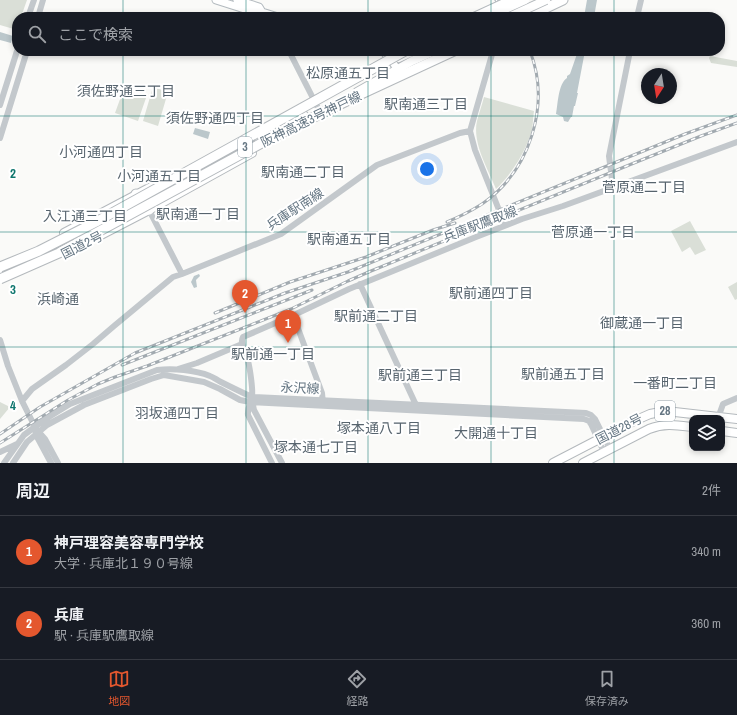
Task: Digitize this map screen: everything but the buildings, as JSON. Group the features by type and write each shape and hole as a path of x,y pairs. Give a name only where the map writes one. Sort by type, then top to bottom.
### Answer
{"highway":[{"path":"486,12 512,0"},
{"path":"499,12 526,0"},
{"path":"520,12 546,0"},
{"path":"538,12 563,0"},
{"name":"阪神高速3号神戸線","path":"0,267 38,251 96,222 396,56"},
{"name":"国道2号","path":"0,263 47,242 224,147 403,56"},
{"name":"国道2号","path":"0,283 73,250 149,210 242,159 320,112 423,56"},
{"name":"阪神高速3号神戸線","path":"0,279 59,253 269,139 443,56"},
{"name":"3","path":"149,210 149,202 152,196 291,122 314,111 357,96"},
{"path":"0,273 40,256 133,207 136,200 136,194"},
{"name":"国道28号","path":"553,463 645,416 660,412 676,412 697,415"},
{"name":"国道28号","path":"725,418 737,419"},
{"name":"国道28号","path":"583,463 657,426 670,425 689,427"},
{"path":"725,431 737,433"}],"main road":[{"path":"237,0 259,7 262,12"},
{"path":"221,1 254,12"},
{"path":"388,56 398,69"}],"street":[{"path":"30,12 34,0"},
{"path":"39,12 43,0"},
{"path":"638,12 641,0"},
{"path":"0,105 15,56"},
{"path":"0,138 25,56"},
{"path":"291,56 320,112"},
{"path":"492,56 470,131 475,150 505,226"},
{"path":"613,188 610,156 629,56"},
{"name":"兵庫駅南線","path":"22,401 32,389 93,344 173,277 281,234 376,165 460,133 470,131"},
{"name":"兵庫駅鷹取線","path":"242,344 243,337 360,284 473,238 737,142"},
{"path":"136,194 149,210 182,274"},
{"path":"360,284 416,404"},
{"path":"293,315 322,393 323,403"},
{"path":"0,340 8,366 22,401 51,463"},
{"path":"177,369 197,363 242,344 248,362 251,400 254,410 282,463"},
{"path":"197,363 195,372 196,375 213,382 220,389"},
{"name":"永沢線","path":"4,463 24,435 44,420 70,404 157,370 177,369 210,376 240,392 251,400"},
{"name":"永沢線","path":"13,463 27,442 47,425 84,405 164,375 204,382 240,400 323,403 582,419 587,420 590,423 601,438"},
{"path":"719,415 723,404 737,398"},
{"path":"251,400 248,415 272,463"},
{"name":"永沢線","path":"323,403 416,404 586,413 595,419 607,451"},
{"path":"38,433 45,439 58,463"},
{"path":"0,452 17,444"}],"shaded area":[{"path":"0,0 27,0 23,12 12,12 12,29 0,25"},
{"path":"587,0 597,0 595,12 585,12"},
{"path":"0,32 12,36 11,43 0,40"},
{"path":"576,56 584,56 575,106 572,117 568,122 564,121 563,117 556,114 560,89 567,76 570,74"},
{"path":"710,56 737,61 737,67 711,63 709,58"},
{"path":"153,87 168,92 158,126 143,121"},
{"path":"123,91 146,98 138,121 115,113"},
{"path":"484,97 534,111 532,130 526,146 513,169 496,189 482,156 477,138 477,121"},
{"path":"195,128 210,132 208,139 193,134"},
{"path":"690,221 706,250 695,255 690,247 682,252 671,231"},
{"path":"199,274 200,276 196,280 197,287 194,288 191,282 194,276"},
{"path":"737,282 737,299 735,300 728,287"},
{"path":"0,402 10,407 0,419"}],"railway":[{"path":"496,0 507,12"},
{"path":"447,222 478,207 499,190 513,174 524,155 532,135 537,114 538,93 536,72 531,56"},
{"path":"0,434 40,407 135,353 285,293 348,272 685,134 737,115"},
{"path":"0,443 68,400 98,384 291,309 371,271 634,163 737,123"},
{"path":"215,313 290,282 366,257 433,230 455,223"},
{"path":"122,365 312,290"}],"place":[{"name":"兵庫","path":"245,313"},
{"name":"神戸理容美容専門学校","path":"288,343"}],"district":[{"name":"松原通五丁目","path":"348,73"},
{"name":"須佐野通三丁目","path":"126,91"},
{"name":"駅南通三丁目","path":"426,104"},
{"name":"須佐野通四丁目","path":"215,118"},
{"name":"小河通四丁目","path":"101,152"},
{"name":"駅南通二丁目","path":"303,172"},
{"name":"小河通五丁目","path":"159,176"},
{"name":"菅原通二丁目","path":"644,187"},
{"name":"駅南通一丁目","path":"198,214"},
{"name":"入江通三丁目","path":"85,216"},
{"name":"菅原通一丁目","path":"593,232"},
{"name":"駅南通五丁目","path":"349,239"},
{"name":"駅前通四丁目","path":"491,293"},
{"name":"浜崎通","path":"58,299"},
{"name":"駅前通二丁目","path":"376,316"},
{"name":"御蔵通一丁目","path":"642,323"},
{"name":"駅前通一丁目","path":"273,354"},
{"name":"駅前通五丁目","path":"563,374"},
{"name":"駅前通三丁目","path":"420,375"},
{"name":"一番町二丁目","path":"675,383"},
{"name":"羽坂通四丁目","path":"177,413"},
{"name":"塚本通八丁目","path":"379,428"},
{"name":"大開通十丁目","path":"496,433"},
{"name":"塚本通七丁目","path":"316,447"}]}
